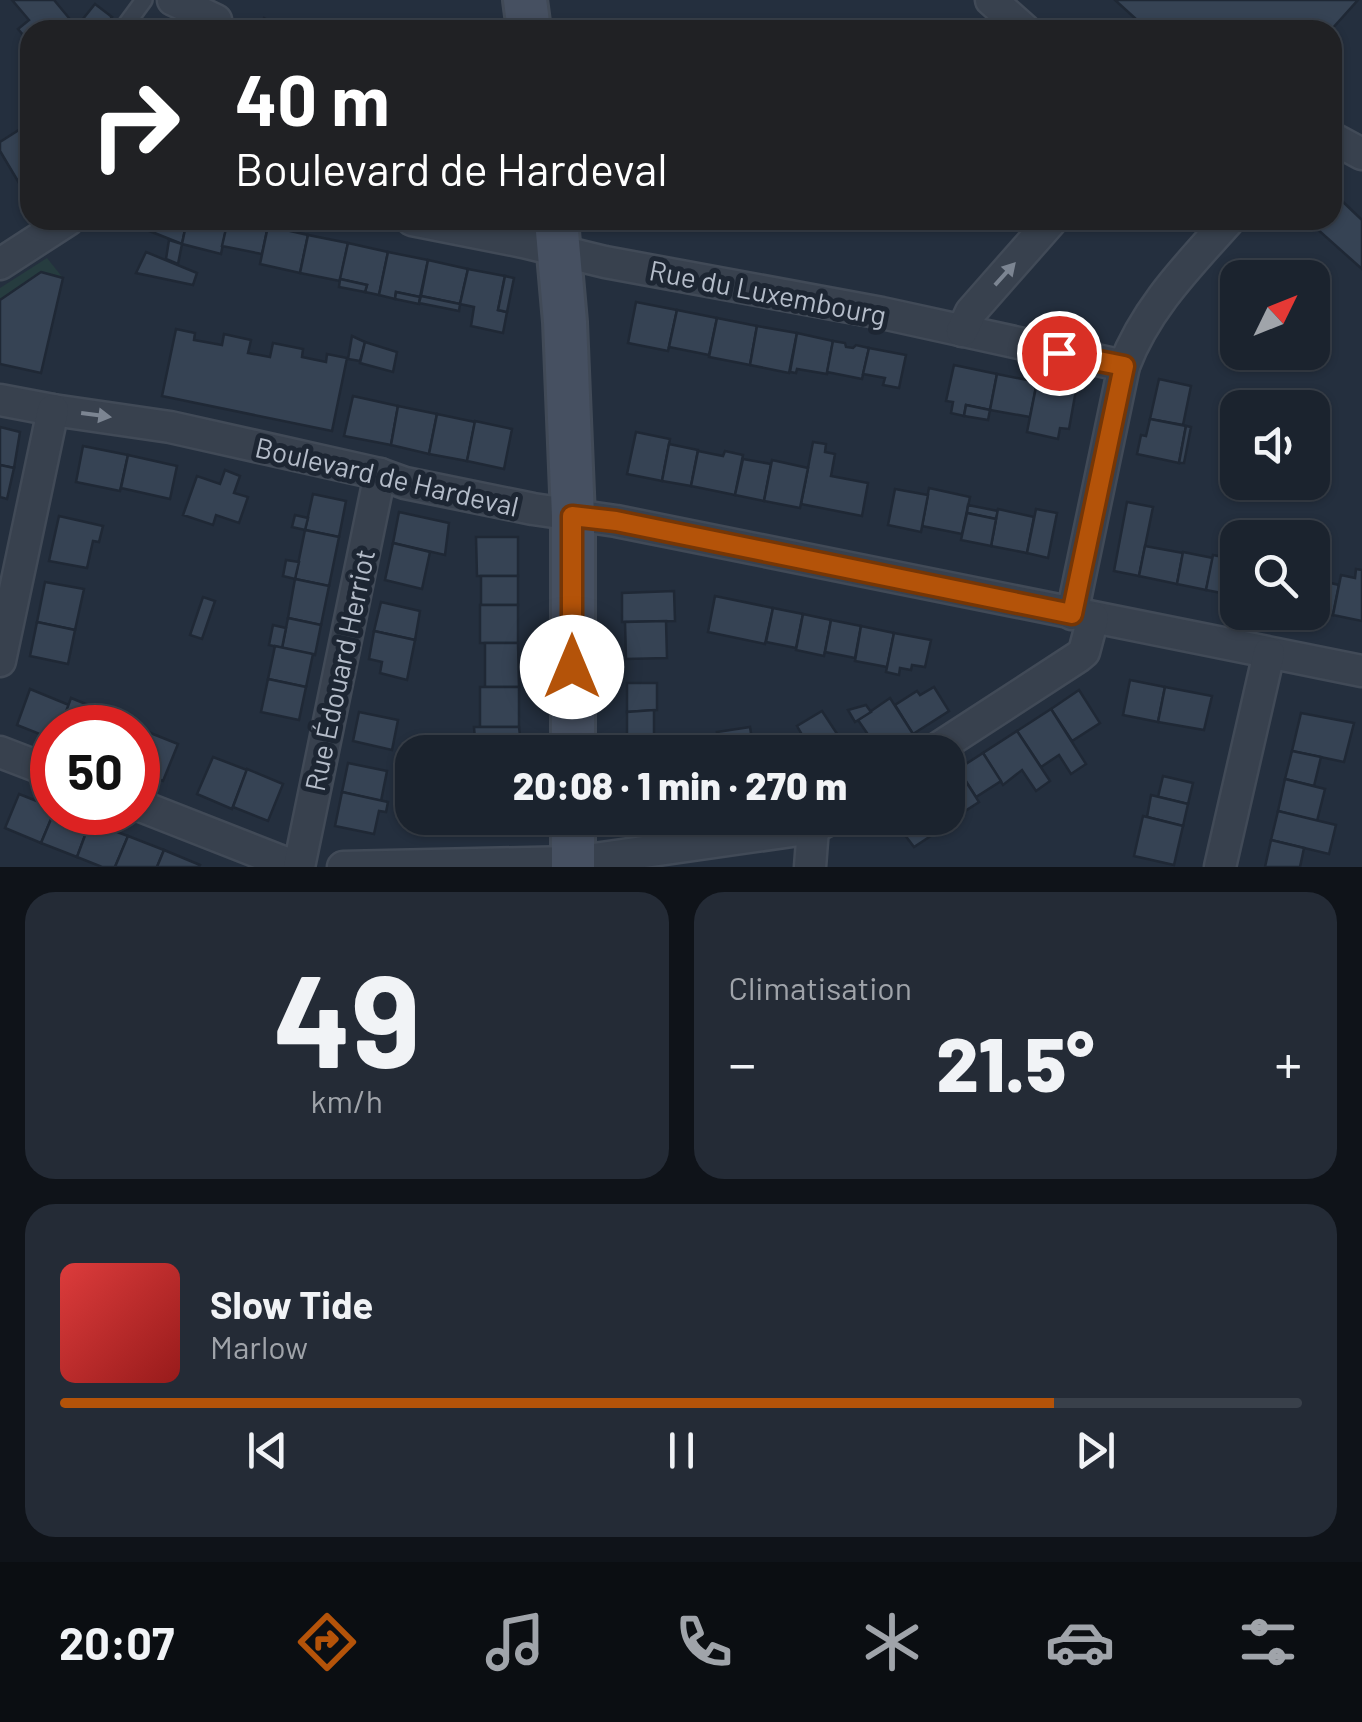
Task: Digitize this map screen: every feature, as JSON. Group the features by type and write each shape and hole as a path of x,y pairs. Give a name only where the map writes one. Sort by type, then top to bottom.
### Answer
{"main road":[{"path":"558,235 572,516 572,735"},
{"path":"573,835 573,865"}],"street":[{"path":"173,0 218,17"},
{"path":"991,0 1014,20"},
{"path":"0,264 53,230"},
{"name":"Rue du Luxembourg","path":"509,230 558,235 605,262 832,303 1124,366"},
{"path":"962,331 977,305 1043,230"},
{"path":"958,735 1084,652 1082,616 1124,366 1139,330 1162,296 1220,230"},
{"name":"Boulevard de Hardeval","path":"0,400 170,427 406,483 616,521 1362,671"},
{"path":"0,661 54,410"},
{"name":"Rue Édouard Herriot","path":"298,867 380,474"},
{"path":"1220,867 1269,653"},
{"path":"0,752 30,764"},
{"path":"160,814 298,867"},
{"path":"343,867 573,865 752,835"},
{"path":"810,867 819,835"}],"green space":[{"path":"47,258 63,278 41,272 0,300 0,288"}],"building":[{"path":"12,0 54,0 69,18 67,20 29,20"},
{"path":"1115,0 1358,0 1340,20 1137,20"},
{"path":"95,4 112,17 109,20 82,20"},
{"path":"20,129 20,185 0,151 0,142"},
{"path":"1342,201 1362,220 1362,269 1318,230 1342,230"},
{"path":"147,230 185,230 182,244"},
{"path":"185,230 226,230 221,254 182,244"},
{"path":"226,230 267,230 262,254 222,246"},
{"path":"267,230 308,235 300,273 260,264"},
{"path":"308,235 348,243 340,281 300,273"},
{"path":"169,240 182,244 178,264 166,259"},
{"path":"348,243 388,252 379,295 365,292 367,285 340,279"},
{"path":"146,252 197,273 193,285 136,273"},
{"path":"388,252 428,260 420,297 396,292 395,299 379,295"},
{"path":"428,260 468,269 460,304 421,296"},
{"path":"468,269 505,276 498,310 507,312 503,333 471,326 474,307 460,304"},
{"path":"41,272 63,278 41,373 0,364 0,300"},
{"path":"505,276 514,278 507,312 498,310"},
{"path":"340,279 367,285 365,292 339,287"},
{"path":"396,292 420,297 419,304 395,299"},
{"path":"421,296 460,304 459,311 419,303"},
{"path":"636,302 677,310 668,351 628,343"},
{"path":"677,310 717,318 709,355 669,347"},
{"path":"717,318 757,326 750,365 709,357"},
{"path":"757,326 797,333 789,373 750,365"},
{"path":"176,329 195,333 194,340 222,345 224,334 251,340 248,353 270,357 273,343 303,349 302,357 326,362 327,354 347,358 332,431 162,396"},
{"path":"797,333 833,341 827,374 797,369 796,373 790,372"},
{"path":"352,336 365,342 360,361 348,359"},
{"path":"833,341 845,343 846,347 869,348 862,379 827,372"},
{"path":"365,342 397,352 393,372 360,363"},
{"path":"869,348 906,355 899,388 883,385 885,378 863,374"},
{"path":"954,365 997,374 990,410 966,405 964,416 951,413 953,402 946,401"},
{"path":"997,374 1037,382 1030,417 990,410"},
{"path":"1159,379 1191,386 1183,425 1150,419"},
{"path":"1037,382 1076,390 1069,429 1060,428 1058,439 1027,432"},
{"path":"353,396 398,406 391,445 344,436"},
{"path":"966,405 990,410 988,420 964,416"},
{"path":"398,406 437,414 429,454 391,445"},
{"path":"437,414 475,422 467,461 429,454"},
{"path":"1150,419 1186,426 1179,463 1137,454"},
{"path":"475,421 512,429 504,469 467,461"},
{"path":"1186,426 1191,427 1184,463 1179,463"},
{"path":"0,427 20,432 14,468 0,465"},
{"path":"636,432 670,439 662,481 627,474"},
{"path":"813,442 826,444 825,452 835,454 831,476 868,483 862,516 801,504"},
{"path":"669,444 698,450 691,486 662,481"},
{"path":"83,446 128,455 120,491 76,482"},
{"path":"698,451 743,455 735,495 691,486"},
{"path":"128,455 177,466 170,499 121,488"},
{"path":"743,459 771,464 764,501 735,495"},
{"path":"772,460 808,468 800,508 764,501"},
{"path":"0,465 14,468 7,499 0,497"},
{"path":"225,470 240,476 234,493 248,497 239,523 216,515 213,525 183,515 197,476 220,484"},
{"path":"929,488 970,497 962,534 922,526"},
{"path":"895,489 928,495 921,532 888,525"},
{"path":"313,494 346,501 339,537 305,530"},
{"path":"1127,502 1153,507 1139,576 1114,571"},
{"path":"968,505 998,511 996,519 967,513"},
{"path":"998,509 1034,517 1027,553 991,546"},
{"path":"1036,509 1057,513 1048,558 1027,553"},
{"path":"399,512 449,523 445,555 393,543"},
{"path":"967,513 996,519 991,546 961,540"},
{"path":"295,515 308,518 305,530 292,527"},
{"path":"59,516 103,526 99,542 93,541 87,568 49,561"},
{"path":"305,530 339,537 329,586 295,579"},
{"path":"476,537 518,537 518,576 477,576"},
{"path":"393,543 430,552 422,589 385,580"},
{"path":"1145,546 1183,553 1177,584 1139,576"},
{"path":"1183,552 1213,558 1206,590 1177,584"},
{"path":"1213,555 1220,556 1220,593 1206,590"},
{"path":"286,560 299,562 295,579 283,576"},
{"path":"1356,569 1362,570 1362,621 1333,615 1341,575 1355,578"},
{"path":"481,576 518,576 518,605 481,605"},
{"path":"295,579 329,586 321,625 288,618"},
{"path":"45,582 84,589 75,630 37,622"},
{"path":"1330,583 1339,585 1333,615 1330,614"},
{"path":"674,591 675,621 622,622 622,593"},
{"path":"715,596 773,608 765,644 708,632"},
{"path":"203,597 215,601 202,639 190,635"},
{"path":"381,602 420,611 415,640 374,631"},
{"path":"480,605 518,605 518,643 480,643"},
{"path":"773,608 803,614 796,648 766,642"},
{"path":"803,614 831,620 824,656 796,650"},
{"path":"288,618 321,625 315,655 282,648"},
{"path":"831,620 861,626 855,658 825,652"},
{"path":"666,621 667,658 626,659 625,622"},
{"path":"37,622 75,630 68,664 30,656"},
{"path":"273,625 286,628 282,648 269,645"},
{"path":"861,626 894,633 887,667 855,661"},
{"path":"374,631 415,640 407,680 380,673 382,662 369,659"},
{"path":"894,633 931,640 925,667 900,668 899,675 886,672"},
{"path":"485,643 518,643 519,687 485,687"},
{"path":"275,646 313,654 306,687 268,679"},
{"path":"268,679 306,687 299,720 261,712"},
{"path":"1130,680 1165,687 1158,722 1123,715"},
{"path":"627,683 657,683 657,710 627,712"},
{"path":"480,687 519,687 519,727 480,727"},
{"path":"934,687 949,711 913,734 895,705 917,691 920,695"},
{"path":"1165,687 1212,696 1204,730 1158,722"},
{"path":"30,689 69,705 30,705 30,730 17,725"},
{"path":"1079,690 1100,723 1072,741 1051,709"},
{"path":"71,698 88,705 68,705"},
{"path":"890,698 913,734 868,735 858,720"},
{"path":"866,705 871,712 855,722 848,710"},
{"path":"1051,709 1086,764 1071,774 1059,755 1041,767 1017,731"},
{"path":"654,710 654,735 627,735 627,712"},
{"path":"822,711 838,735 802,735 797,726"},
{"path":"359,712 398,720 392,750 353,741"},
{"path":"1301,713 1354,723 1344,762 1292,751"},
{"path":"474,727 519,727 520,735 475,735"},
{"path":"750,727 751,735 717,735 717,732"},
{"path":"1017,731 1050,781 1036,791 1022,770 1003,785 983,753"},
{"path":"160,737 178,744 163,781 160,780"},
{"path":"1292,751 1321,757 1314,786 1285,779"},
{"path":"983,753 1001,781 976,797 965,780 965,765"},
{"path":"213,757 247,770 232,809 197,794"},
{"path":"348,763 387,771 381,801 342,792"},
{"path":"247,769 283,784 268,821 233,807"},
{"path":"1163,776 1193,783 1188,804 1158,797"},
{"path":"1285,779 1325,789 1317,821 1278,811"},
{"path":"965,780 979,802 965,811"},
{"path":"342,792 388,802 386,812 379,811 374,834 335,826"},
{"path":"19,794 30,798 30,835 44,835 41,843 5,828"},
{"path":"1151,795 1188,804 1183,826 1147,817"},
{"path":"1278,811 1336,825 1329,854 1271,840"},
{"path":"1143,816 1183,826 1174,865 1134,856"},
{"path":"44,835 85,835 77,857 41,843"},
{"path":"85,835 128,836 115,867 102,867 77,857"},
{"path":"905,835 932,835 914,847"},
{"path":"128,836 164,850 157,867 115,867"},
{"path":"1271,840 1304,848 1300,867 1265,867"},
{"path":"164,850 200,865 157,867"}],"route":[{"path":"572,667 572,516 616,521 1072,614 1124,366 1059,353"}]}
